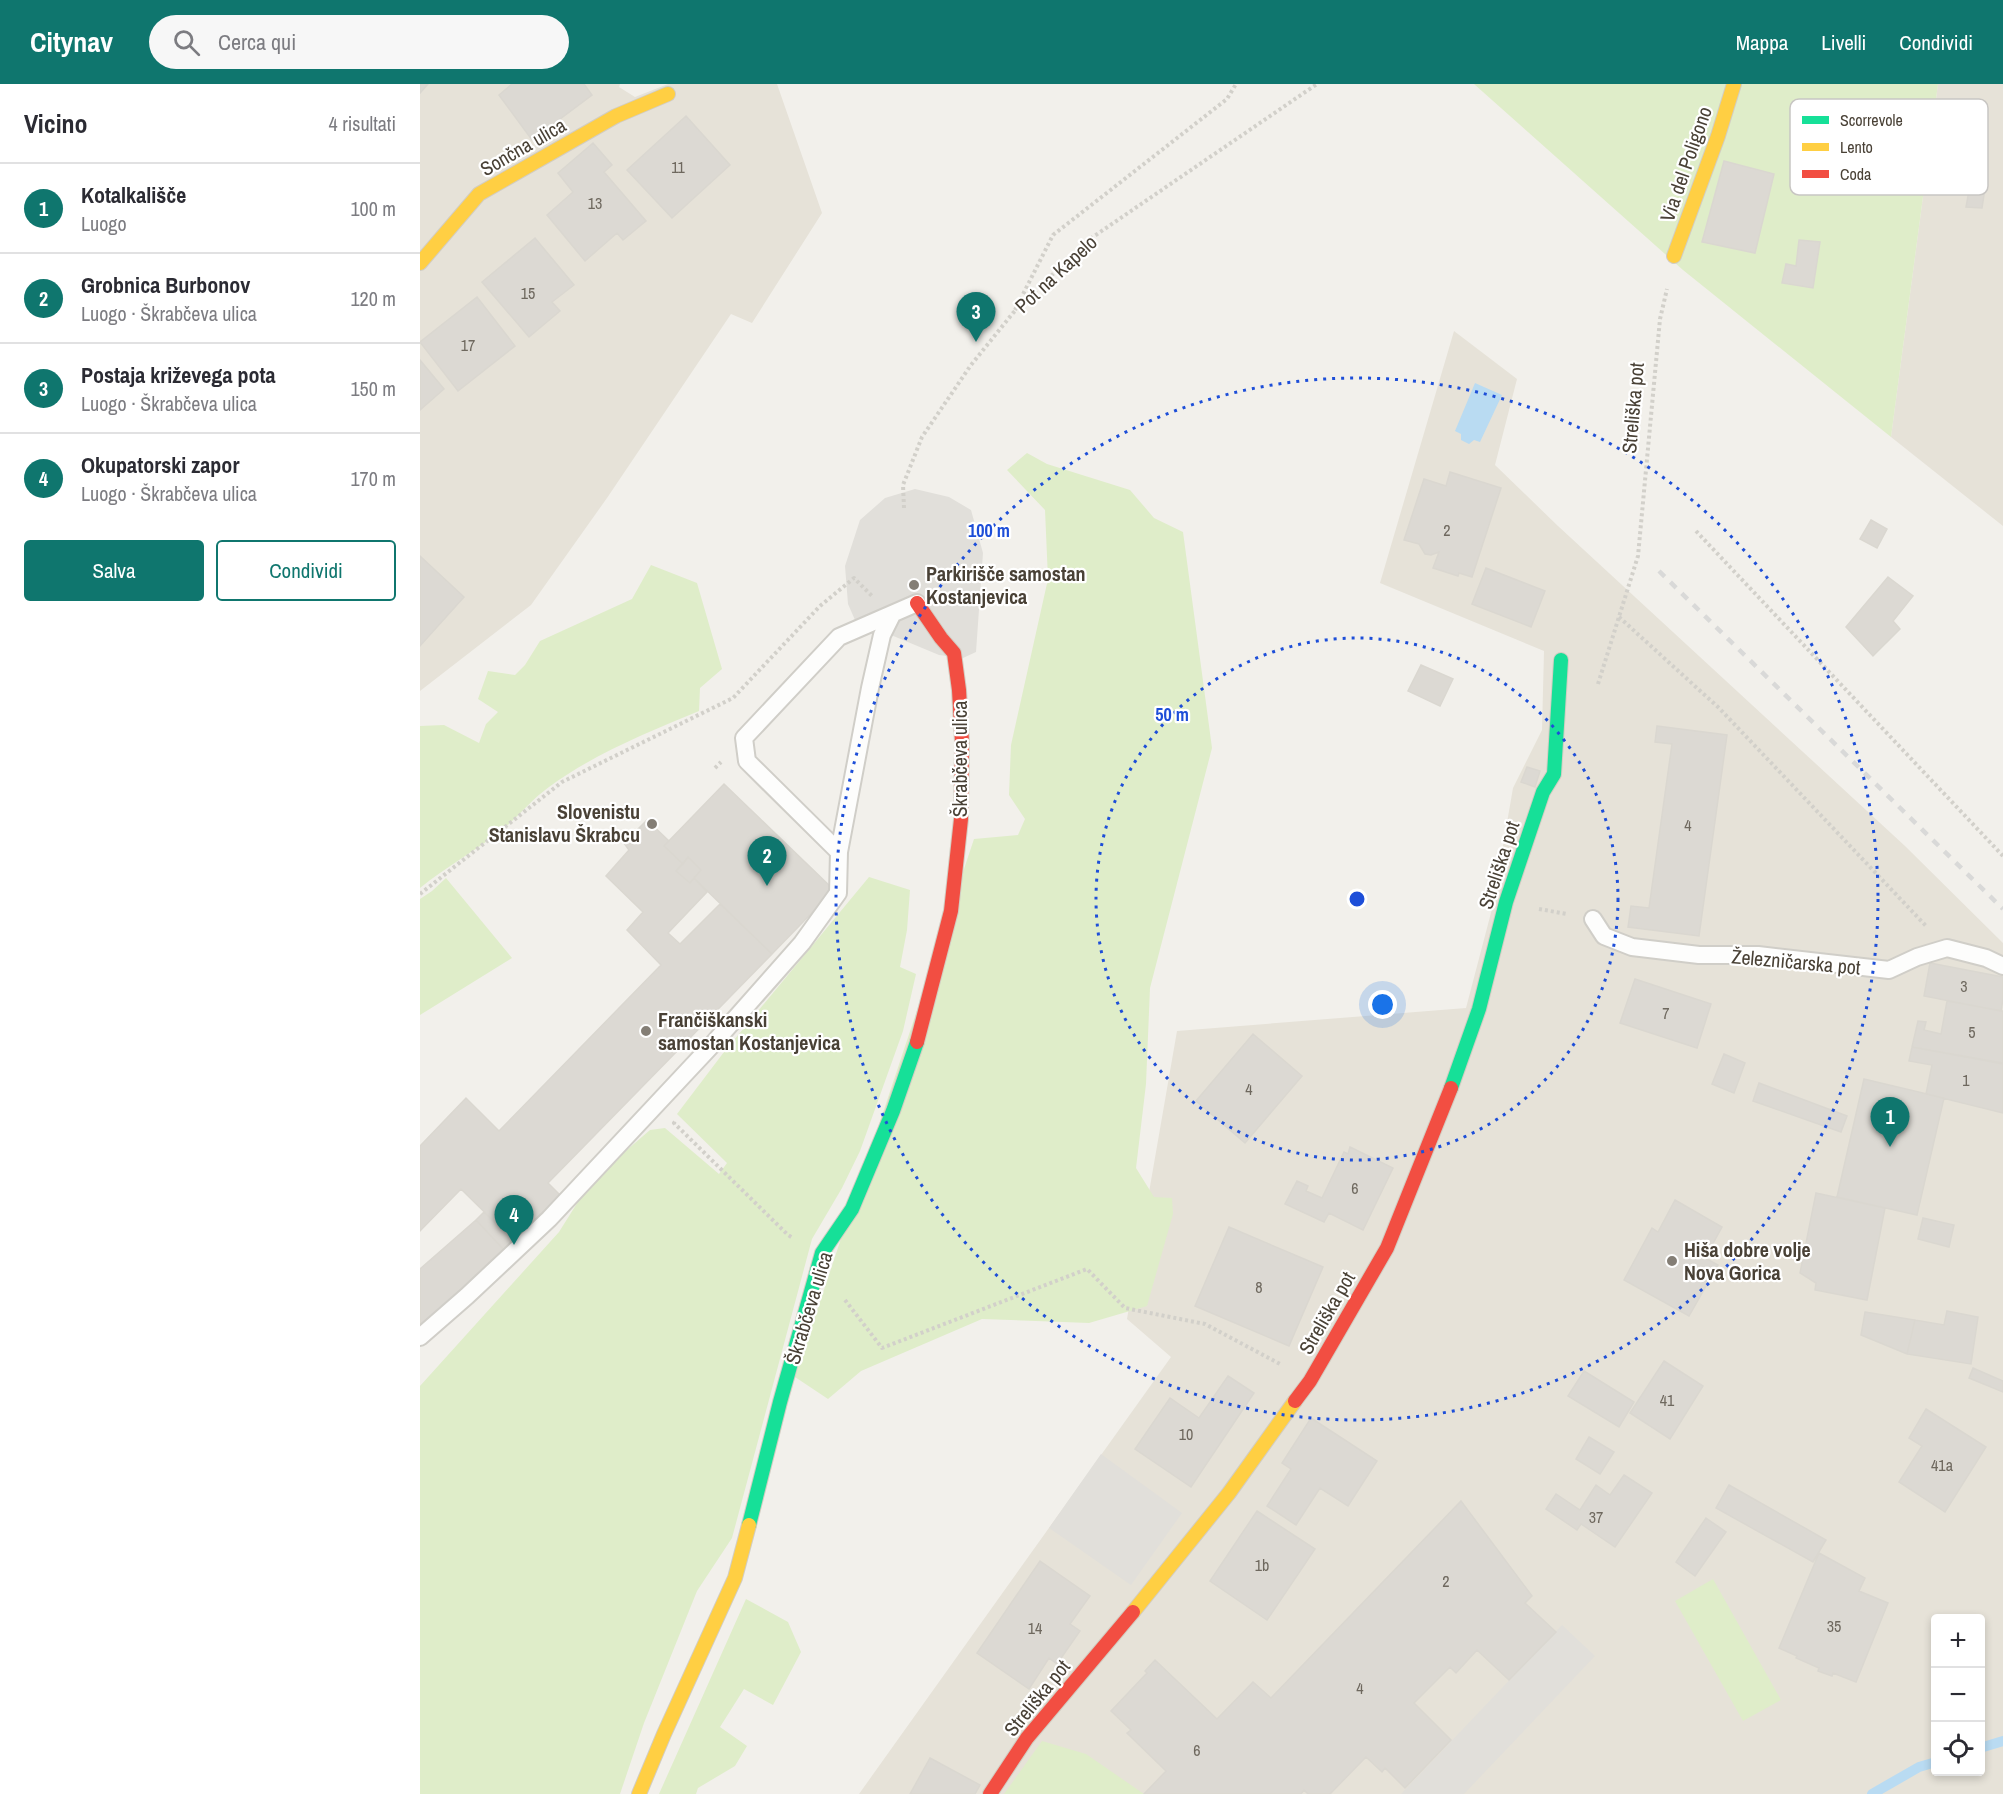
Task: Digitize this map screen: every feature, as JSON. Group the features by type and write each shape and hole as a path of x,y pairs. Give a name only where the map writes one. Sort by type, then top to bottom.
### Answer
{"street":[{"name":"Via del Poligono","path":"1674,256 1718,136 1734,84"},
{"name":"Sončna ulica","path":"420,263 479,194 616,116 668,94"},
{"name":"Škrabčeva ulica","path":"639,1794 735,1578 780,1402 822,1253 852,1209 892,1111 918,1040 951,911 961,819 962,742 959,690 954,653 940,639 917,603"},
{"name":"Streliška pot","path":"990,1794 1027,1738 1200,1530 1310,1381 1387,1248 1442,1115 1479,1009 1506,902 1543,792 1554,774 1561,660"}],"lane":[{"name":"Škrabčeva ulica","path":"839,852 747,761 744,738 838,637 917,603"},
{"path":"420,1337 549,1220 711,1046 802,943 838,893 839,852 870,688 882,635 892,615"},
{"name":"Železničarska pot","path":"1593,919 1604,936 1632,947 1699,955 1758,955 1889,970 1917,957 1947,948"},
{"path":"1947,948 1986,958 2003,966"}],"path":[{"path":"1013,314 1053,235 1227,99 1236,84"},
{"name":"Pot na Kapelo","path":"904,508 903,485 922,437 971,364 1013,314 1087,241 1317,84"},
{"name":"Streliška pot","path":"1595,692 1638,556 1660,319 1669,281"},
{"path":"1696,531 2003,856"},
{"path":"420,894 562,782 733,698 820,606 854,578 892,615"},
{"path":"1619,617 1719,708 1947,948"},
{"path":"1506,902 1593,919"},
{"path":"680,1114 675,1123 788,1235 822,1253"},
{"path":"846,1288 845,1300 882,1348 1087,1269 1125,1308 1205,1324 1310,1381"}],"shaded area":[{"path":"420,84 620,84 619,87 635,97 668,84 777,84 822,213 752,323 731,314 607,498 531,605 420,691"},
{"path":"1938,84 2003,84 2003,526 1891,437 1923,195 1988,195 1988,99 1936,99"},
{"path":"1454,331 1517,379 1495,465 1905,846 2003,943 2003,1794 859,1794 1171,1357 1127,1319 1177,1031 1466,1008 1492,909 1513,788 1542,730 1544,651 1380,583"},
{"name":"Parkirišče samostan Kostanjevica","path":"915,489 949,497 971,510 983,553 976,652 963,658 939,655 855,620 848,604 845,566 860,520 885,498"},
{"path":"1101,1454 1182,1513 1131,1585 1049,1528"},
{"path":"1562,1625 1595,1656 1464,1794 1401,1794"}],"green space":[{"path":"1474,84 1938,84 1936,99 1790,99 1790,195 1923,195 1891,437 1683,270"},
{"path":"1027,453 1047,464 1130,490 1154,518 1183,532 1212,748 1150,988 1146,1084 1136,1168 1154,1197 1172,1198 1173,1214 1147,1306 1089,1323 982,1319 861,1371 828,1399 795,1377 974,839 1018,835 1025,819 1009,795 1011,745 1048,579 1045,510 1007,470"},
{"path":"651,565 697,583 722,669 700,688 699,711 622,744 566,775 543,792 502,830 420,888 420,726 444,725 479,743 486,724 498,712 478,699 488,671 515,675 525,665 540,641 632,599"},
{"path":"869,877 910,890 907,930 900,967 916,974 903,1031 860,1151 842,1188 812,1239 732,1538 697,1591 644,1723 620,1794 420,1794 420,1386 559,1232 591,1181 650,1130 665,1128 719,1174 727,1163 677,1114 724,1052"},
{"path":"446,878 512,958 420,1015 420,899"},
{"path":"1713,1579 1781,1700 1743,1721 1675,1601"},
{"path":"746,1599 788,1622 801,1652 773,1705 744,1689 720,1727 747,1746 735,1766 698,1788 696,1794 659,1794"},
{"path":"1042,1741 1086,1754 1144,1794 1004,1794"}],"water":[{"path":"1475,383 1502,395 1480,442 1474,440 1469,444 1461,440 1461,434 1455,431"}],"building":[{"path":"420,84 428,84 420,93"},
{"path":"512,84 584,84 592,95 532,140 499,95"},
{"path":"686,116 730,165 672,218 627,170"},
{"path":"593,143 612,165 604,172 646,221 623,240 617,233 585,261 547,215 573,192 558,173"},
{"path":"1724,161 1774,174 1755,253 1702,242"},
{"path":"1968,195 1984,195 1982,208 1966,207"},
{"path":"535,238 574,285 552,302 560,311 529,337 482,282"},
{"path":"1799,240 1820,242 1813,288 1782,283 1786,264 1796,266"},
{"path":"477,297 515,346 458,391 420,342"},
{"path":"420,360 444,389 420,410"},
{"path":"1450,472 1501,488 1472,577 1459,573 1458,576 1433,568 1439,552 1431,555 1425,554 1419,544 1404,540 1424,479 1446,486"},
{"path":"1871,520 1887,529 1877,548 1860,539"},
{"path":"420,556 464,597 420,646"},
{"path":"1486,568 1545,591 1531,627 1472,604"},
{"path":"1888,577 1913,596 1893,621 1900,629 1873,656 1846,627"},
{"path":"1421,665 1453,679 1440,706 1408,691"},
{"path":"1657,726 1727,735 1699,936 1628,927 1631,906 1649,908 1672,744 1655,742"},
{"path":"1527,767 1540,771 1535,787 1521,782"},
{"path":"724,784 834,890 772,954 694,878 701,870 688,857 683,864 664,846"},
{"name":"Frančiškanski samostan Kostanjevica","path":"647,820 669,841 664,846 683,864 676,871 690,883 694,878 707,892 668,933 680,944 720,904 772,954 548,1183 562,1197 516,1243 461,1189 420,1231 420,1146 466,1098 499,1131 661,965 627,930 643,912 606,876 629,850 624,843"},
{"path":"688,857 701,870 690,883 676,871"},
{"path":"1930,963 2003,977 2001,1011 1924,996"},
{"path":"1635,979 1711,1004 1697,1048 1620,1023"},
{"path":"1947,1001 2003,1011 2003,1063 1912,1047 1918,1021 1926,1022 1924,1030 1941,1034"},
{"path":"1253,1034 1302,1076 1245,1143 1196,1101"},
{"path":"1912,1047 2003,1064 2003,1113 1926,1094 1932,1065 1909,1061"},
{"path":"1724,1054 1745,1063 1734,1093 1712,1084"},
{"path":"1864,1079 1944,1098 1917,1215 1837,1197"},
{"path":"1759,1083 1847,1116 1841,1132 1753,1101"},
{"path":"1350,1147 1393,1168 1363,1230 1329,1213 1324,1222 1285,1204 1297,1181 1308,1186 1306,1191 1322,1198 1344,1152 1348,1154"},
{"path":"1816,1193 1885,1208 1867,1300 1815,1290 1816,1283 1800,1273"},
{"name":"Hiša dobre volje Nova Gorica","path":"1675,1200 1722,1227 1705,1258 1718,1265 1689,1316 1624,1280 1652,1228 1658,1232"},
{"path":"484,1212 516,1243 505,1251 476,1220"},
{"path":"1923,1218 1954,1225 1949,1247 1918,1239"},
{"path":"476,1220 505,1251 420,1328 420,1269"},
{"path":"1229,1227 1323,1267 1289,1346 1195,1306"},
{"path":"1947,1311 1978,1317 1971,1364 1907,1354 1915,1320 1944,1325"},
{"path":"1865,1312 1915,1320 1907,1354 1861,1335"},
{"path":"1664,1361 1703,1386 1670,1439 1630,1413"},
{"path":"1973,1368 2003,1381 2003,1392 1969,1378"},
{"path":"1584,1371 1634,1402 1619,1427 1568,1396"},
{"path":"1228,1376 1254,1393 1191,1487 1135,1449 1170,1398 1199,1418"},
{"path":"1926,1409 1986,1447 1945,1512 1899,1482 1922,1446 1909,1438"},
{"path":"1311,1418 1377,1461 1348,1506 1320,1488 1296,1525 1267,1506 1291,1469 1282,1463"},
{"path":"1589,1437 1614,1452 1600,1474 1576,1459"},
{"path":"1624,1475 1652,1493 1615,1547 1581,1524 1577,1530 1546,1509 1556,1494 1580,1510 1596,1485 1610,1495"},
{"path":"1729,1485 1826,1540 1813,1562 1716,1508"},
{"path":"1461,1501 1532,1596 1525,1603 1556,1632 1509,1680 1477,1650 1456,1673 1450,1667 1414,1703 1451,1740 1405,1788 1385,1768 1382,1772 1366,1757 1330,1794 1308,1794 1304,1790 1301,1794 1144,1794 1166,1771 1127,1733 1131,1730 1111,1711 1147,1673 1145,1671 1155,1660 1217,1719 1253,1682 1271,1698"},
{"path":"1257,1511 1315,1549 1267,1620 1210,1581"},
{"path":"1706,1518 1726,1532 1695,1576 1676,1562"},
{"path":"1819,1553 1865,1578 1859,1591 1888,1603 1856,1682 1833,1673 1832,1676 1818,1671 1819,1668 1779,1648"},
{"path":"1040,1561 1090,1596 1070,1624 1080,1631 1057,1664 1049,1658 1029,1689 977,1653"},
{"path":"930,1758 980,1785 975,1794 910,1794"}],"waterway":[{"path":"1985,1746 2003,1741"},
{"path":"1872,1794 1919,1767 1931,1763"}],"railway":[{"path":"1659,571 2003,909"}],"traffic: fast":[{"path":"1451,1088 1479,1009 1506,902 1543,792 1554,774 1561,660"},
{"path":"749,1525 780,1402 822,1253 852,1209 893,1111 917,1042"}],"traffic: slow":[{"path":"1674,256 1718,136 1734,84"},
{"path":"420,263 479,194 616,116 668,94"},
{"path":"1133,1612 1229,1493 1295,1401"},
{"path":"639,1794 735,1578 749,1525"}],"traffic: jam":[{"path":"917,603 954,653 962,742 961,819 951,911 917,1042"},
{"path":"1295,1401 1310,1381 1387,1248 1451,1088"},
{"path":"990,1794 1027,1738 1133,1612"}],"place":[{"name":"Postaja križevega pota","path":"976,342"},
{"name":"Parkirišče samostan Kostanjevica","path":"914,585"},
{"name":"Slovenistu Stanislavu Škrabcu","path":"652,824"},
{"name":"Grobnica Burbonov","path":"767,886"},
{"name":"Frančiškanski samostan Kostanjevica","path":"646,1031"},
{"name":"Kotalkališče","path":"1890,1147"},
{"name":"Okupatorski zapor","path":"514,1245"},
{"name":"Hiša dobre volje Nova Gorica","path":"1672,1261"}]}
